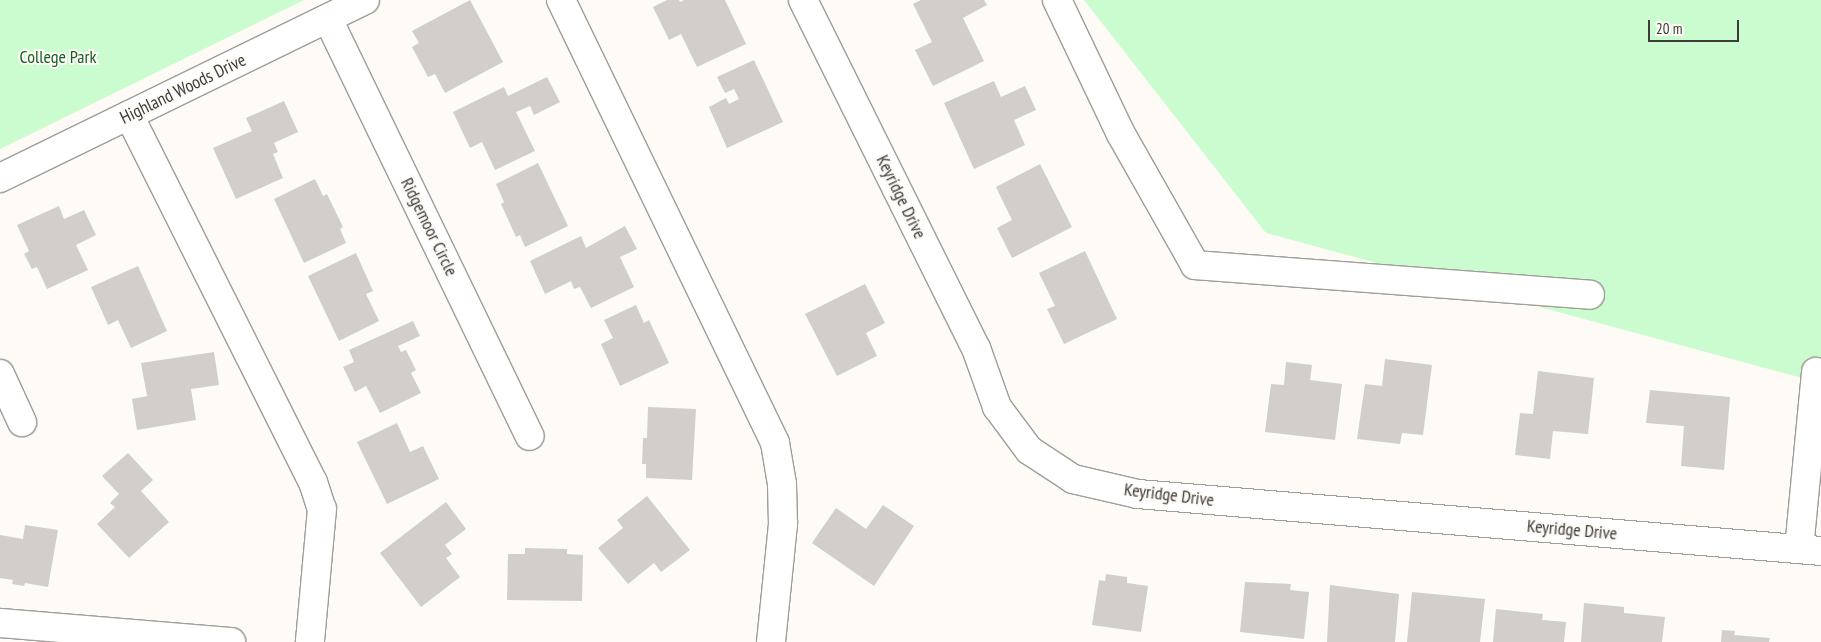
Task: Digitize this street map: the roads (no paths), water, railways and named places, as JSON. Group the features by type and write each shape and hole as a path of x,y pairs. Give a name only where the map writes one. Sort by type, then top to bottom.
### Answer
{"street":[{"name":"Highland Woods Drive","path":"0,178 365,0"},
{"path":"561,0 775,443 782,484 783,524 772,642"},
{"name":"Keyridge Drive","path":"803,0 976,348 997,407 1029,450 1073,479 1138,494 1810,550"},
{"path":"1057,0 1121,134 1195,265 1590,295"},
{"name":"Ridgemoor Circle","path":"328,19 530,436"},
{"path":"129,115 313,482 322,509 310,642"},
{"path":"1810,550 1816,372"},
{"path":"0,374 22,422"},
{"path":"0,623 231,642"}],"park label":[{"name":"College Park","path":"58,57"}]}
